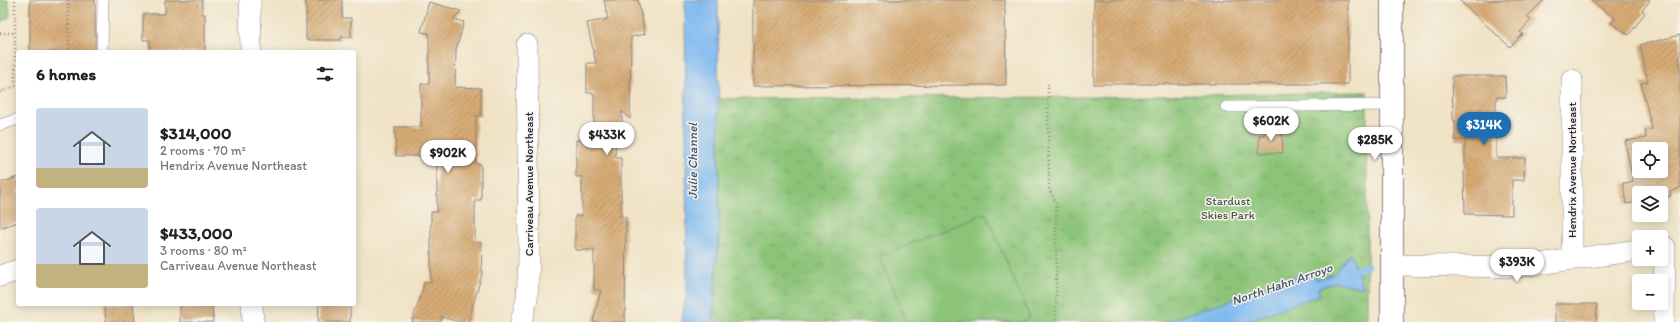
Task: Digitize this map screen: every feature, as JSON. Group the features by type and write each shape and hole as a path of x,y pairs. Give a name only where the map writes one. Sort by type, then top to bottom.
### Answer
{"street":[{"path":"250,0 251,50"},
{"path":"1392,0 1392,322"},
{"name":"Carriveau Avenue Northeast","path":"521,322 527,299 529,258 527,45"},
{"name":"Hendrix Avenue Northeast","path":"1572,80 1572,260"},
{"path":"1392,265 1516,267 1632,251"},
{"path":"1664,322 1667,266"},
{"path":"0,276 16,271"},
{"path":"252,306 253,322"}],"lane":[{"path":"102,50 103,0"},
{"path":"1226,107 1392,105"},
{"path":"0,125 16,120"}],"path":[{"path":"15,0 16,81"},
{"path":"68,0 69,50"},
{"path":"0,33 15,33"},
{"path":"1048,84 1049,188 1056,202 1056,322"},
{"path":"0,92 16,86"}],"green space":[{"path":"0,0 8,0 10,16 0,22"},
{"name":"Stardust Skies Park","path":"1367,92 1367,322 713,322 719,224 718,99 1097,97"},
{"path":"986,213 1030,318 1019,322 907,322 880,256"}],"water":[{"name":"Julie Channel","path":"685,0 718,0 719,224 713,322 681,322 687,292"},
{"path":"1350,253 1363,288 1337,282 1318,288 1320,295 1243,322 1165,322 1314,271 1316,280 1334,274"}],"building":[{"path":"30,0 95,0 95,50 30,50"},
{"path":"165,0 202,0 202,14 205,14 205,50 150,50 150,40 143,40 143,14 165,14"},
{"path":"306,0 342,0 342,18 351,18 351,37 341,37 341,40 306,40"},
{"path":"604,0 638,0 645,34 631,37 630,119 622,111 622,126 616,126 615,158 621,158 621,217 626,217 625,322 593,322 601,290 594,290 594,250 575,250 575,216 582,216 582,177 576,177 576,140 585,140 585,135 594,136 594,93 587,93 587,63 596,63 587,23 608,19"},
{"path":"753,0 1005,0 1006,85 753,86"},
{"path":"1094,0 1348,0 1348,84 1094,84"},
{"path":"1459,0 1544,0 1527,17 1531,20 1520,32 1523,34 1510,47"},
{"path":"1590,0 1650,0 1642,11 1645,13 1629,35 1611,23 1615,18"},
{"path":"429,2 461,11 453,19 464,22 456,50 455,87 481,88 481,116 476,116 476,164 481,164 481,200 475,200 475,242 481,242 482,274 468,322 460,322 442,317 440,322 412,322 425,281 431,283 431,212 437,212 437,156 396,156 395,127 421,127 421,84 429,84 429,33 421,32"},
{"path":"1680,35 1680,188 1670,192 1671,196 1668,197 1668,186 1632,186 1632,203 1626,204 1623,183 1633,182 1632,178 1668,178 1668,142 1632,142 1632,177 1625,141 1646,138 1645,130 1652,129 1641,83 1648,82 1640,45"},
{"path":"1452,76 1505,76 1506,97 1496,97 1496,158 1525,158 1524,180 1512,180 1512,215 1465,214 1465,140 1455,140"},
{"path":"1264,131 1282,131 1283,153 1259,153 1259,135 1264,135"},
{"path":"16,178 16,223 0,228 0,183"},
{"path":"1555,304 1597,304 1596,322 1555,322"},
{"path":"104,306 133,306 135,322 106,322"},
{"path":"180,306 212,306 213,322 180,322"},
{"path":"319,306 350,306 350,322 318,322"}],"waterway":[{"name":"North Hahn Arroyo","path":"1349,272 1367,266"}]}
